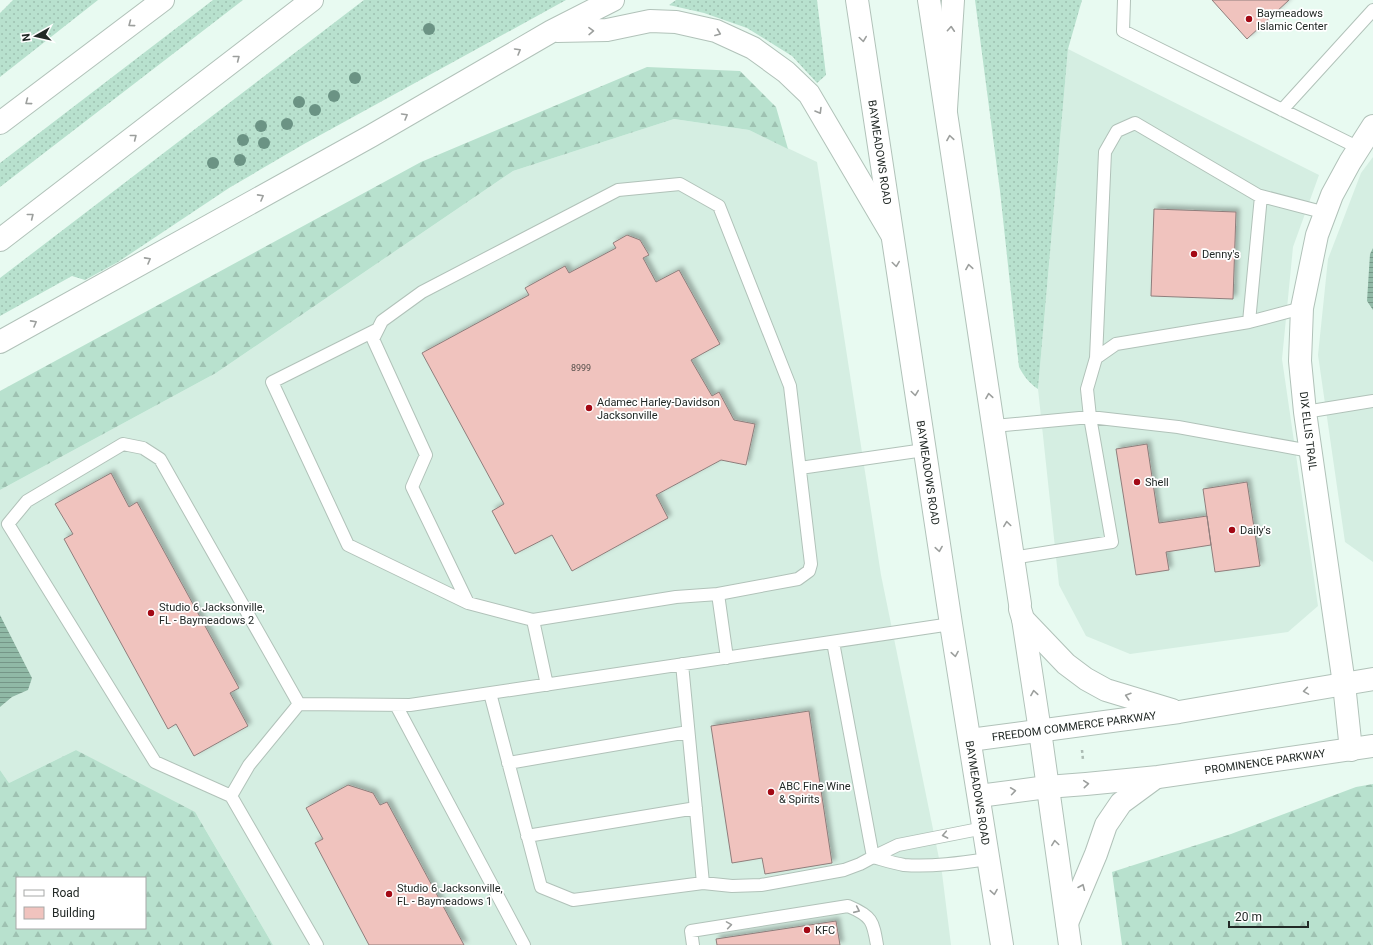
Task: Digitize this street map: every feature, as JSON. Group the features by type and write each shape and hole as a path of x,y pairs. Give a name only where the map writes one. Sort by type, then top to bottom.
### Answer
{"main road":[{"path":"0,123 162,0"},
{"path":"0,240 312,0"},
{"path":"0,342 365,139 552,31 613,0"},
{"name":"BAYMEADOWS ROAD","path":"857,0 924,450 1002,945"},
{"path":"929,0 994,426 1012,558 1040,732 1070,945"},
{"path":"946,110 953,0"},
{"path":"552,31 607,30 650,21 676,22 716,31 753,48 786,72 809,94 892,235"},
{"name":"DIX ELLIS TRAIL","path":"1352,750 1344,684 1310,452 1300,361 1302,308 1317,235 1332,195 1373,126"},
{"path":"1021,612 1066,664 1086,679 1106,690 1179,712 1373,679"},
{"name":"FREEDOM COMMERCE PARKWAY","path":"970,740 1040,732 1179,712"},
{"name":"PROMINENCE PARKWAY","path":"1158,776 1373,746"},
{"path":"979,796 1047,787 1158,776"},
{"path":"1067,923 1096,854 1106,825 1120,802 1158,776"}],"lane":[{"path":"1124,0 1123,31 1359,148"},
{"path":"1282,110 1373,10"},
{"path":"1012,558 1112,542 1090,417 1087,389 1096,358 1105,152 1117,131 1135,123 1260,197 1261,196 1326,213"},
{"path":"378,329 272,382 348,546 468,602 533,620 676,597 718,594 798,579 809,571 811,564 790,386 719,206 680,184 618,190 422,292 382,321 378,329 373,339 426,455 412,486 468,602"},
{"path":"1249,322 1260,197"},
{"path":"1096,358 1116,344 1249,322 1302,308"},
{"path":"1305,412 1373,401"},
{"path":"994,426 1090,417 1178,427 1310,452"},
{"path":"299,704 160,459 143,448 123,444 27,501 8,524 155,762 231,796 317,945"},
{"path":"800,468 924,450"},
{"path":"718,594 727,658"},
{"path":"533,620 547,685"},
{"path":"299,704 410,705 951,624"},
{"path":"833,642 873,857"},
{"path":"682,664 703,884"},
{"path":"490,693 541,887 573,900 703,884 732,886 761,885 844,870 860,864 898,845 984,828"},
{"path":"231,796 249,765 299,704"},
{"path":"396,705 524,945"},
{"path":"508,763 688,732"},
{"path":"528,836 696,808"},
{"path":"873,857 892,863 905,865 944,865 988,859"},
{"path":"693,945 691,931 848,906 862,912 874,925 877,945"}],"path":[{"path":"1081,744 1084,765"}],"shaded area":[{"path":"1068,49 1319,175 1293,247 1282,359 1318,606 1288,632 1130,654 1086,636 1059,585 1038,389"},
{"path":"674,119 749,130 817,162 881,575 942,873 951,945 273,945 198,817 76,750 9,783 0,770 0,707 12,697 28,690 32,678 0,615 0,490 216,373 513,171"},
{"path":"1373,157 1373,562 1345,542 1318,355 1328,259 1361,173"},
{"path":"1373,248 1373,310 1367,301 1370,254"},
{"path":"0,615 32,678 28,690 12,697 0,707"}],"green space":[{"path":"13,0 98,0 0,77 0,13"},
{"path":"213,0 243,0 0,187 0,163"},
{"path":"364,0 566,0 304,144 229,188 118,262 85,280 72,276 0,316 0,278"},
{"path":"676,0 817,0 826,75 817,83 792,56 747,28 704,13 669,5"},
{"path":"975,0 1082,0 1068,49 1038,389 1032,385 1019,367 1000,191"},
{"path":"647,67 740,71 776,107 788,149 749,130 674,119 513,171 216,373 0,490 0,391 421,162"},
{"path":"76,750 195,812 273,945 0,945 0,770 9,783"},
{"path":"1373,784 1373,945 1122,945 1112,872 1231,834 1356,787"}],"building":[{"name":"Baymeadows Islamic Center","path":"1212,0 1289,0 1247,39"},
{"name":"Denny's","path":"1154,209 1236,212 1233,299 1151,296"},
{"name":"Adamec Harley-Davidson Jacksonville","path":"627,235 640,240 649,255 643,258 656,282 679,270 720,344 691,360 712,396 719,392 734,420 755,424 746,465 721,460 656,495 668,518 572,571 552,535 515,554 492,511 504,504 422,353 529,295 525,288 565,266 569,273 616,248 613,243"},
{"name":"Shell","path":"1147,444 1159,523 1207,516 1211,545 1166,552 1169,570 1136,575 1116,449"},
{"name":"Studio 6 Jacksonville, FL - Baymeadows 2","path":"111,473 129,507 137,502 239,688 230,693 248,726 194,756 176,724 168,729 64,539 73,534 55,504"},
{"name":"Daily's","path":"1247,482 1260,566 1215,572 1203,489"},
{"name":"ABC Fine Wine & Spirits","path":"809,711 832,863 765,874 762,858 732,863 711,726"},
{"name":"Studio 6 Jacksonville, FL - Baymeadows 1","path":"348,785 373,793 380,805 387,802 464,945 369,945 315,843 323,839 306,808"},
{"name":"KFC","path":"836,921 840,945 717,945 716,939"}],"place":[{"name":"Baymeadows Islamic Center","path":"1249,19"},
{"name":"Denny's","path":"1194,254"},
{"name":"Adamec Harley-Davidson Jacksonville","path":"589,408"},
{"name":"Shell","path":"1137,482"},
{"name":"Daily's","path":"1232,530"},
{"name":"Studio 6 Jacksonville, FL - Baymeadows 2","path":"151,613"},
{"name":"ABC Fine Wine & Spirits","path":"771,792"},
{"name":"Studio 6 Jacksonville, FL - Baymeadows 1","path":"389,894"},
{"name":"KFC","path":"807,930"}]}
